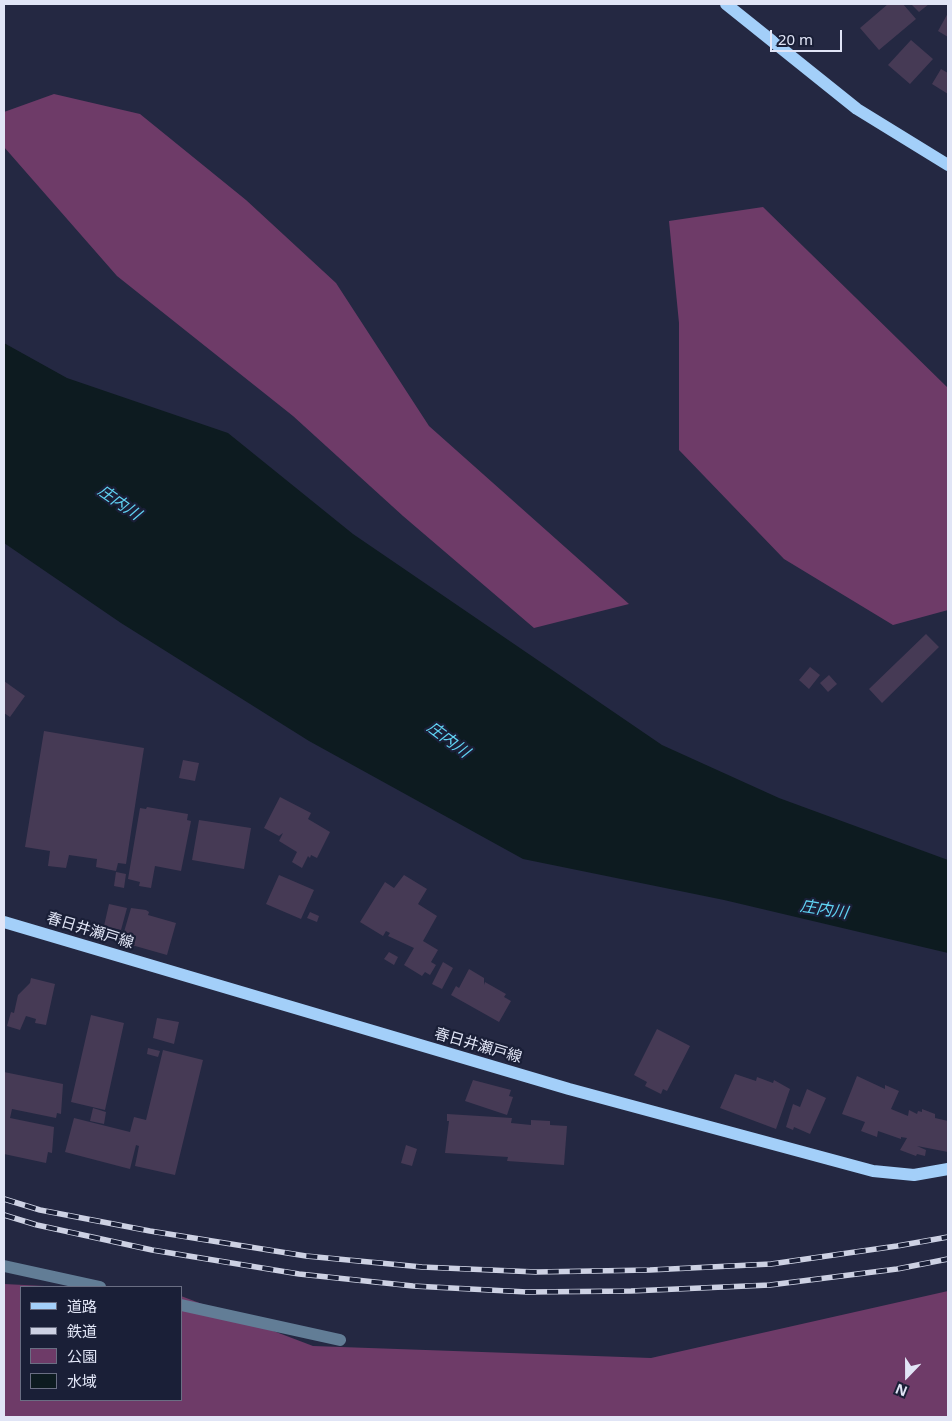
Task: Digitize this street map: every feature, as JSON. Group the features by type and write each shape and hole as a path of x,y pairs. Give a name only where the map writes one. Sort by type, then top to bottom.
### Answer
{"main road":[{"path":"726,4 857,109 948,165"},
{"name":"春日井瀬戸線","path":"4,922 569,1089 873,1171 914,1175 948,1170"}],"street":[{"path":"4,1266 95,1286"},
{"path":"182,1305 340,1340"}],"green space":[{"path":"54,94 140,114 246,200 336,283 429,426 629,604 534,628 403,516 293,416 117,276 4,147 4,112"},
{"path":"763,207 948,388 948,610 893,625 784,559 679,450 679,323 669,221"},
{"path":"4,1284 45,1286 20,1286 20,1401 182,1401 182,1296 313,1346 651,1358 948,1291 948,1417 4,1417"}],"water":[{"name":"庄内川","path":"4,343 67,378 228,433 353,534 662,745 779,798 948,860 948,953 724,900 523,859 309,741 121,623 4,543"}],"building":[{"path":"888,4 903,4 916,19 879,50 860,28"},
{"path":"911,4 929,4 919,12"},
{"path":"948,13 948,37 938,31"},
{"path":"911,40 933,59 910,84 888,65"},
{"path":"941,69 948,73 948,94 932,84"},
{"path":"926,634 939,647 882,703 869,689"},
{"path":"810,667 820,675 809,689 799,680"},
{"path":"829,675 837,684 828,692 820,683"},
{"path":"4,681 25,696 10,717 4,713"},
{"path":"44,731 144,748 126,864 118,863 116,871 96,867 97,859 69,855 66,868 48,866 50,851 25,847"},
{"path":"183,760 199,763 195,781 179,778"},
{"path":"280,797 311,813 308,819 330,832 317,858 311,855 310,858 308,856 302,868 292,862 297,852 279,841 283,833 279,836 264,828"},
{"path":"147,807 188,814 187,820 191,821 181,871 155,866 151,888 139,886 140,882 128,879 140,808 146,809"},
{"path":"199,820 251,828 244,869 192,860"},
{"path":"116,872 126,874 124,888 114,886"},
{"path":"279,875 314,890 301,919 266,904"},
{"path":"404,875 427,889 418,904 437,916 423,941 438,950 431,962 436,965 430,975 425,972 422,976 404,965 414,948 388,936 390,933 386,931 383,936 360,922 385,882 394,888"},
{"path":"109,904 127,908 121,930 104,926"},
{"path":"131,908 146,910 149,912 148,915 176,923 167,955 121,942"},
{"path":"310,912 319,916 317,922 307,918"},
{"path":"389,952 398,957 394,965 384,959"},
{"path":"443,962 453,968 442,989 432,984"},
{"path":"469,969 484,978 484,985 485,982 506,994 504,997 511,1001 499,1022 451,995 456,986 459,988"},
{"path":"31,978 55,984 46,1025 35,1023 36,1019 26,1016 20,1030 7,1026 11,1012 14,1013 18,995 30,983"},
{"path":"91,1015 124,1023 105,1110 71,1102"},
{"path":"157,1018 179,1022 174,1044 153,1038"},
{"path":"657,1029 690,1046 667,1091 663,1089 661,1094 645,1086 647,1082 634,1075"},
{"path":"148,1048 160,1051 158,1057 147,1054"},
{"path":"163,1050 203,1060 175,1175 135,1166 139,1146 136,1145 130,1169 65,1152 74,1118 130,1132 134,1117 146,1120"},
{"path":"4,1072 63,1084 61,1114 57,1113 56,1118 12,1109 10,1118 54,1127 52,1153 48,1152 46,1163 4,1154"},
{"path":"735,1074 756,1081 757,1077 773,1083 774,1080 790,1089 776,1129 720,1108"},
{"path":"857,1076 885,1089 885,1085 899,1091 891,1109 908,1116 909,1110 917,1114 918,1111 922,1112 922,1109 935,1114 935,1118 948,1121 948,1152 917,1146 926,1150 925,1156 917,1154 916,1156 900,1150 907,1138 901,1137 901,1139 878,1131 877,1137 861,1131 865,1122 842,1114"},
{"path":"473,1080 511,1090 509,1096 513,1097 507,1115 465,1101"},
{"path":"807,1089 826,1098 810,1134 794,1127 793,1130 786,1127 793,1104 800,1107"},
{"path":"93,1108 106,1112 104,1124 90,1121"},
{"path":"447,1114 512,1118 511,1123 531,1125 531,1120 550,1121 550,1125 567,1126 564,1165 507,1161 508,1157 445,1153 449,1121 447,1121"},
{"path":"406,1145 417,1149 412,1166 401,1163"}],"railway":[{"path":"4,1199 40,1210 150,1231 306,1256 422,1267 536,1272 650,1270 771,1264 948,1237"},
{"path":"4,1215 37,1225 152,1250 299,1274 413,1286 527,1292 631,1291 770,1285 897,1269 948,1259"}]}
